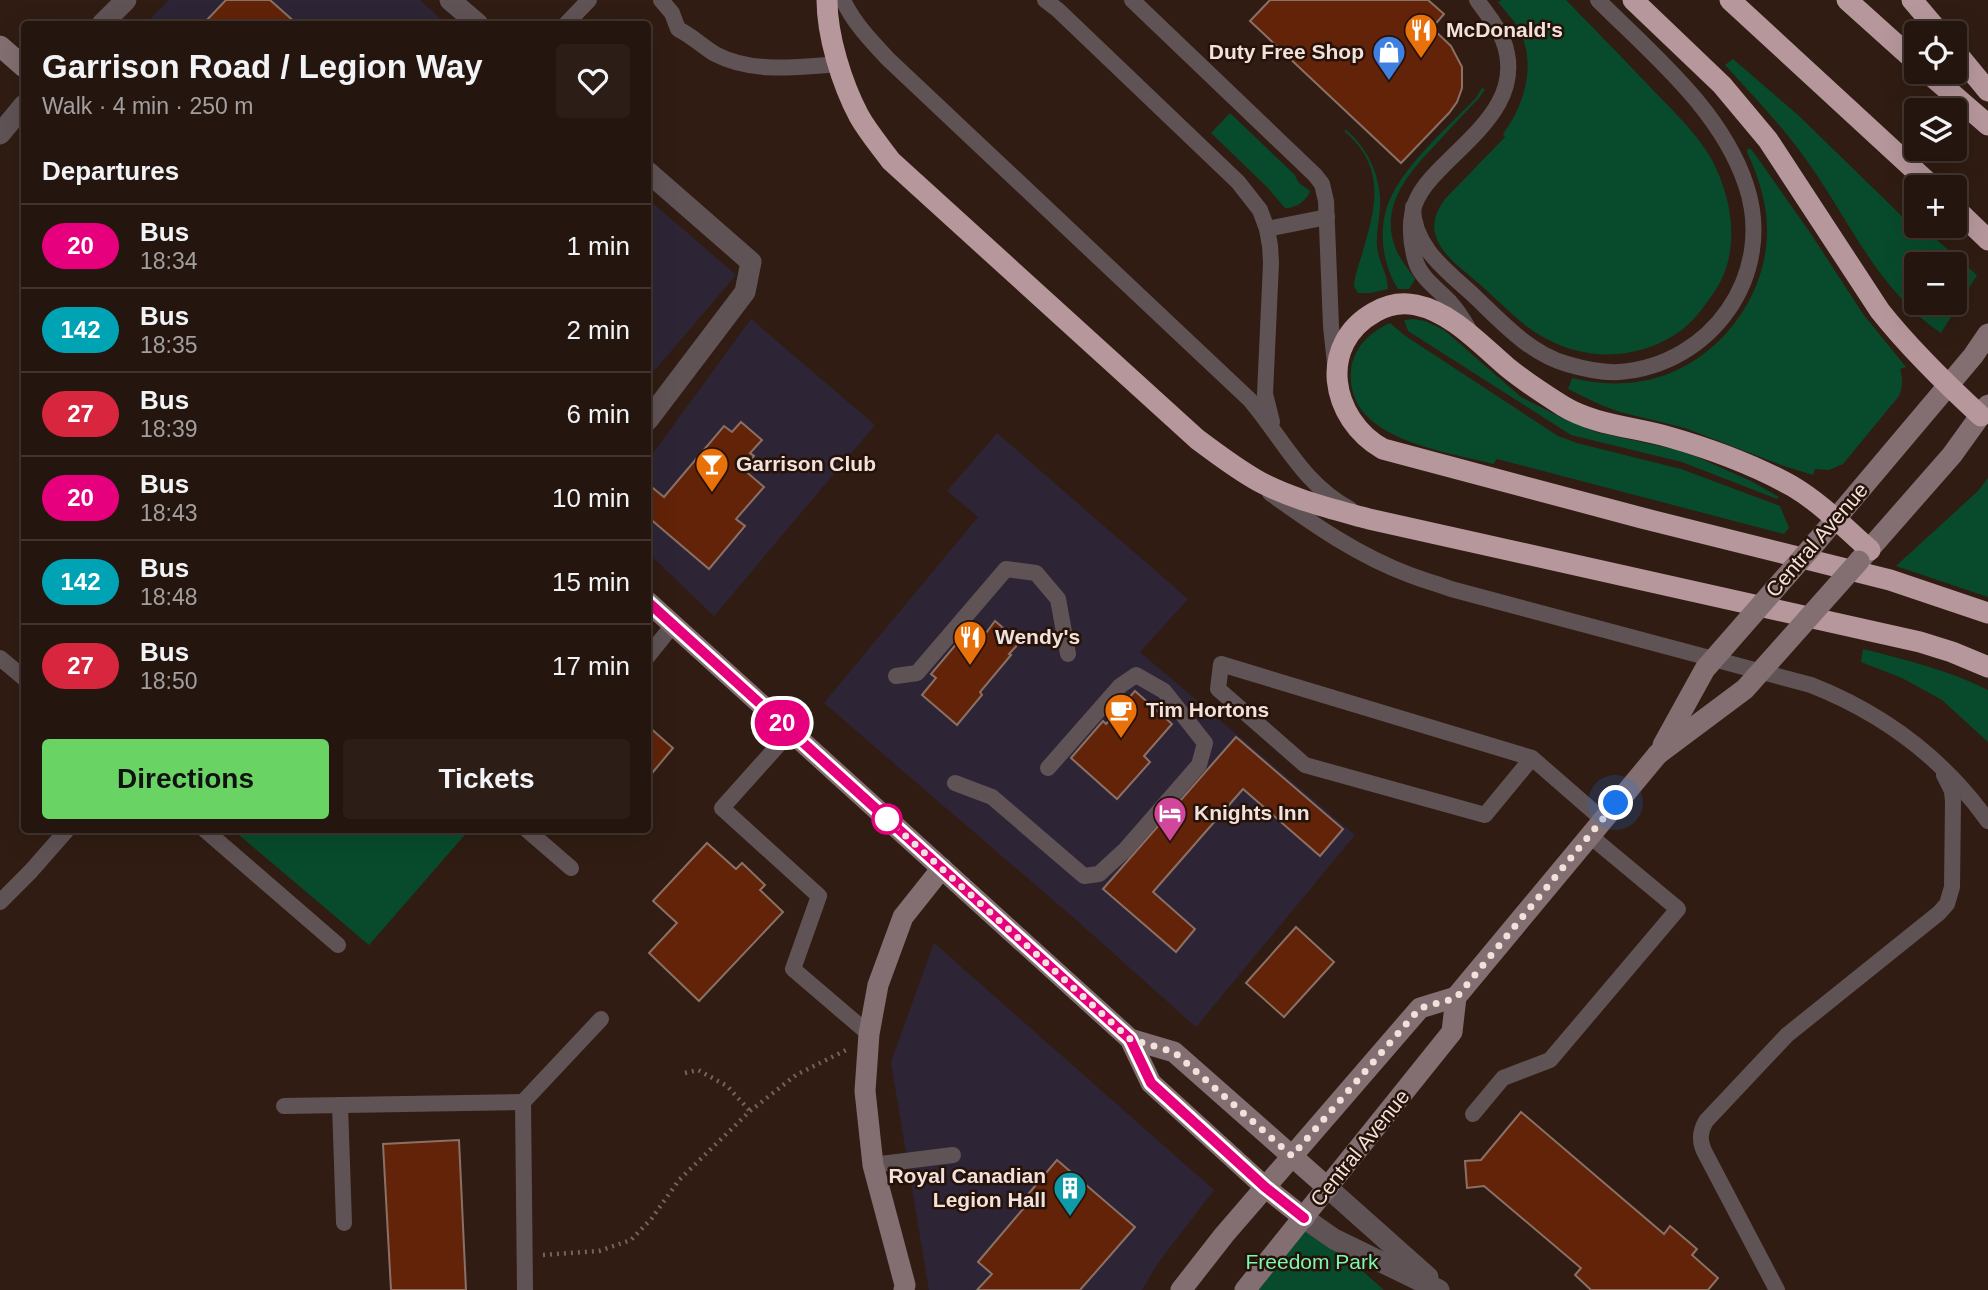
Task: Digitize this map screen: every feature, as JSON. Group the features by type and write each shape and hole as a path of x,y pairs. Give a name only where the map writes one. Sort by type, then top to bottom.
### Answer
{"highway":[{"path":"827,0 831,36 847,89 860,117 891,161 1187,430 1229,463 1262,483 1369,519 1920,642 1988,667"},
{"path":"1633,0 1722,85 1769,140 1880,312 1947,386 1984,411"},
{"path":"1730,0 1920,175"},
{"path":"1847,0 1904,51"},
{"path":"1912,0 1930,21"},
{"path":"1967,66 1988,91"},
{"path":"1940,84 1985,124"},
{"path":"1967,220 1988,240"},
{"path":"1864,555 1836,519 1793,487 1755,468 1677,439 1593,418 1567,408 1527,382 1474,338 1427,308 1414,304 1390,305 1379,309 1359,323 1342,348 1338,362 1338,383 1343,405 1354,425 1373,443 1393,453 1890,580 1988,613"}],"main road":[{"path":"0,46 21,64"},
{"name":"Central Avenue","path":"1245,1290 1452,1032 1456,998 1658,754 1706,669 1836,519 1973,356 1988,334"},
{"name":"Central Avenue","path":"1658,754 1745,689 1965,439 1984,411"},
{"path":"651,605 1130,1039 1151,1083 1265,1187 1304,1218"},
{"path":"904,1290 905,1285 873,1165 865,1091 868,1042 878,985 903,916 942,868"},
{"name":"Central Avenue","path":"1181,1290 1224,1235 1420,1008 1456,998"},
{"path":"1130,1039 1174,1052 1328,1188"}],"street":[{"path":"105,21 126,0"},
{"path":"450,0 474,21"},
{"path":"0,134 21,109"},
{"path":"651,175 751,262 745,292 651,416"},
{"path":"1328,1188 1441,1290"},
{"path":"1304,1218 1334,1239 1441,1290"}],"lane":[{"path":"569,21 589,0"},
{"path":"660,0 672,13 687,19 691,35 731,61 780,68 839,64"},
{"path":"843,0 847,10 888,59 1250,400 1298,466 1321,489 1369,519"},
{"path":"1045,0 1238,182 1260,210 1267,229 1271,263 1265,394 1269,414 1285,447"},
{"path":"1132,0 1322,184 1327,217 1331,326 1338,383"},
{"path":"1474,338 1461,316 1419,269 1411,232 1413,207 1424,187 1494,111 1507,85 1509,70 1503,40 1477,0"},
{"path":"1413,207 1413,220 1421,240 1446,271 1525,342 1564,364 1601,372 1636,369 1685,351 1714,328 1736,299 1749,264 1753,228 1747,188 1730,147 1701,107 1598,0"},
{"path":"1267,229 1327,217"},
{"path":"1229,463 1307,520 1356,550 1408,575 1451,589 1811,685 1835,695 1867,711 1917,745 1953,778 1988,821"},
{"path":"896,676 917,673 1006,569 1037,573 1058,599 1068,654"},
{"path":"651,652 673,625"},
{"path":"0,658 21,676"},
{"path":"1473,1114 1503,1078 1550,1060 1678,909 1532,758 1221,664 1218,689 1305,765 1485,815 1532,758"},
{"path":"955,783 992,797 1084,876 1099,874 1125,850 1199,765 1205,743 1164,691 1136,676 1120,686 1048,768"},
{"path":"791,731 722,808 819,896 793,969 868,1042"},
{"path":"1777,1290 1704,1151 1700,1135 1706,1121 1787,1035 1939,914 1947,904 1952,887 1952,792 1939,767 1917,745"},
{"path":"0,902 31,872 64,833"},
{"path":"208,833 338,945"},
{"path":"530,833 571,868"},
{"path":"525,1290 523,1102 601,1019"},
{"path":"284,1106 523,1102"},
{"path":"340,1105 344,1223"},
{"path":"873,1165 953,1155"}],"path":[{"path":"525,1256 599,1251 631,1240 652,1218 679,1180 750,1111 796,1075 847,1049 868,1042"},
{"path":"685,1073 698,1070 727,1086 750,1111"}],"shaded area":[{"path":"169,0 420,0 443,21 148,21"},
{"path":"651,202 736,275 651,374"},
{"path":"751,319 875,425 714,616 651,556 651,456"},
{"path":"997,433 1188,599 1140,652 1355,835 1196,1027 824,703 978,517 947,491"},
{"path":"934,943 1214,1190 1158,1263 1142,1290 929,1290 891,1062"}],"green space":[{"path":"1566,0 1684,122 1712,160 1729,209 1731,243 1728,259 1715,291 1697,315 1682,330 1661,343 1628,353 1611,354 1577,351 1561,345 1521,321 1455,264 1438,241 1434,224 1440,207 1505,137 1503,134 1523,95 1528,66 1523,38 1516,24 1498,2"},
{"path":"1733,59 1798,115 1904,218 1904,238 1935,238 1951,252 1904,252 1904,301 1884,279 1802,154 1725,65"},
{"path":"1482,88 1485,89 1479,98 1417,166 1399,191 1391,220 1392,236 1397,252 1415,279 1409,289 1398,289 1388,267 1383,243 1387,206 1408,169 1476,98"},
{"path":"1230,113 1310,191 1304,201 1285,208 1211,133"},
{"path":"1346,130 1367,155 1379,186 1377,246 1388,289 1371,293 1358,293 1354,286 1374,204 1372,173 1367,159 1344,131"},
{"path":"1748,148 1811,234 1863,314 1906,367 1900,369 1902,383 1899,396 1843,464 1829,470 1815,469 1813,475 1685,428 1620,412 1568,389 1572,378 1620,383 1663,376 1687,365 1710,349 1729,330 1745,308 1757,283 1765,256 1767,229 1764,199 1747,152"},
{"path":"1967,266 1977,275 1967,291"},
{"path":"1918,315 1952,315 1941,333"},
{"path":"1414,319 1444,330 1521,397 1560,417 1596,432 1697,457 1751,481 1779,497 1777,499 1682,462 1571,435 1408,331 1404,320"},
{"path":"1390,323 1404,335 1558,436 1681,469 1780,506 1789,528 1784,534 1497,459 1493,464 1425,447 1402,438 1381,427 1364,413 1353,394 1351,371 1355,355 1376,331"},
{"path":"1988,478 1988,597 1896,566 1978,491"},
{"path":"1863,649 1943,671 1988,690 1988,742 1942,700 1902,678 1861,662"},
{"path":"237,833 466,833 369,945"},
{"name":"Freedom Park","path":"1314,1228 1384,1290 1246,1290 1301,1233"}],"building":[{"path":"226,0 270,0 294,21 206,21"},
{"name":"Duty Free Shop","path":"1270,0 1428,0 1444,14 1432,28 1451,46 1462,67 1462,88 1457,102 1401,163 1250,21"},
{"name":"Garrison Club","path":"741,422 762,440 750,453 754,456 743,469 764,487 736,519 745,526 709,569 651,520 651,486 664,497 724,426 732,432"},
{"name":"Wendy's","path":"995,621 1020,642 957,725 922,695 936,678 931,674 969,629 974,624 986,633"},
{"name":"Tim Hortons","path":"1135,691 1172,724 1144,756 1150,762 1117,799 1071,758 1103,721 1106,724"},
{"path":"651,729 673,748 651,774"},
{"name":"Knights Inn","path":"1236,737 1343,829 1320,856 1243,789 1153,892 1195,929 1176,952 1103,889"},
{"path":"707,843 736,869 742,863 765,885 760,890 783,912 699,1001 649,953 677,923 653,901"},
{"path":"1296,927 1334,962 1284,1017 1246,983"},
{"path":"1521,1112 1664,1234 1670,1226 1697,1249 1692,1255 1718,1278 1708,1290 1591,1290 1575,1275 1581,1268 1484,1186 1467,1188 1465,1161 1481,1160"},
{"path":"459,1140 466,1290 391,1290 383,1144"},
{"name":"Royal Canadian Legion Hall","path":"1057,1160 1135,1227 1080,1290 977,1290 992,1274 978,1262 1023,1209 1019,1205"}],"bus line":[{"name":"20","path":"651,605 1130,1039 1151,1083 1265,1187 1304,1218"}],"place":[{"name":"McDonald's","path":"1421,60"},
{"name":"Duty Free Shop","path":"1389,82"},
{"name":"Garrison Club","path":"712,494"},
{"name":"Wendy's","path":"970,667"},
{"name":"Tim Hortons","path":"1121,740"},
{"name":"Knights Inn","path":"1170,843"},
{"name":"Royal Canadian Legion Hall","path":"1070,1218"}],"route":[{"path":"887,819 1130,1039 1174,1052 1292,1156 1420,1008 1456,998 1616,803"}]}
